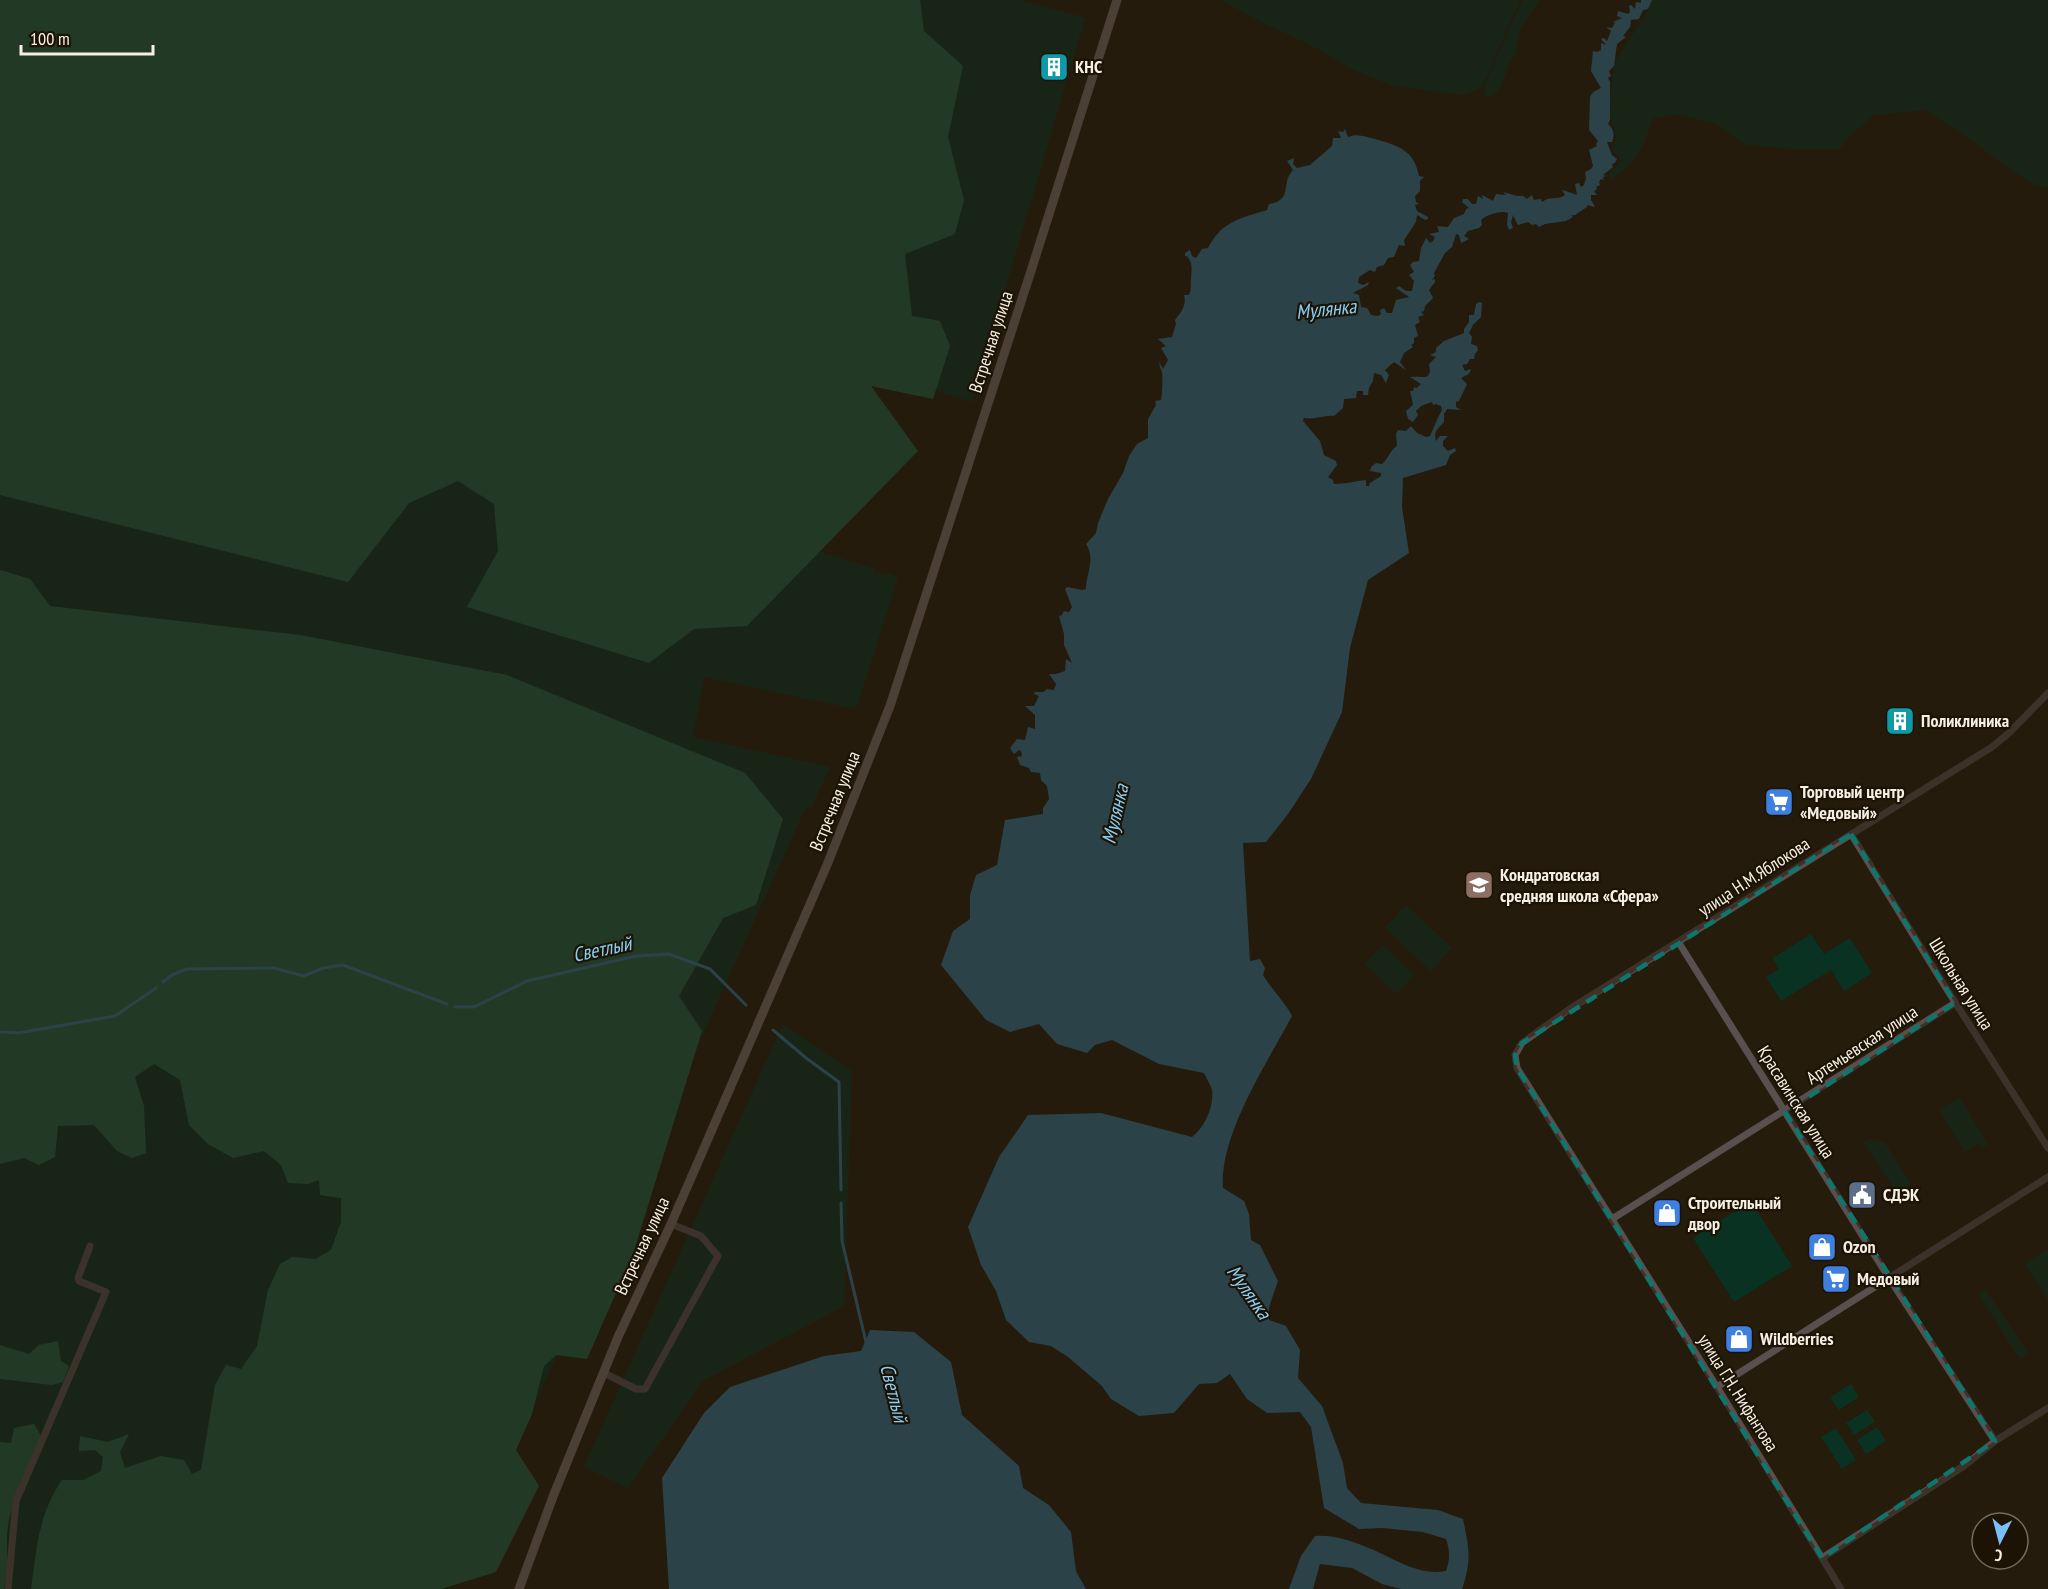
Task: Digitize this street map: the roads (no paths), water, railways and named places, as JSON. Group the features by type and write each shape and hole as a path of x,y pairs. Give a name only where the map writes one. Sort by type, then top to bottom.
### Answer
{"main road":[{"name":"Встречная улица","path":"519,1589 554,1494 604,1373 827,865 890,706 1117,0"}],"street":[{"name":"улица Н.М.Яблокова","path":"1517,1068 1516,1050 1530,1037 1571,1008 1679,943 1998,742 2048,693"},
{"name":"Школьная улица","path":"1851,834 2048,1148"},
{"name":"Красавинская улица","path":"1679,943 1889,1278 1995,1441"},
{"name":"Артемьевская улица","path":"1612,1219 1955,1003"},
{"name":"улица Г.Н. Нифантова","path":"1517,1068 1718,1387 1841,1589"},
{"path":"1718,1387 2048,1177"},
{"path":"604,1373 636,1389 645,1389 718,1256 701,1236 671,1224"},
{"path":"8,1589 16,1502 106,1292 79,1281 78,1278 90,1246"},
{"path":"1822,1558 1964,1466 1995,1441 2048,1408"}],"water":[{"name":"Мулянка","path":"1641,0 1652,0 1639,19 1631,20 1630,27 1623,36 1626,37 1617,44 1614,66 1609,71 1611,76 1608,78 1610,82 1610,120 1608,124 1614,134 1612,142 1607,142 1612,155 1617,159 1612,164 1613,167 1603,175 1606,176 1603,177 1604,180 1601,179 1600,185 1596,187 1594,191 1597,195 1591,195 1595,207 1587,205 1566,221 1539,227 1528,222 1518,225 1513,215 1511,222 1513,228 1509,230 1508,213 1498,213 1481,220 1482,225 1468,231 1464,236 1469,239 1461,243 1459,235 1456,234 1452,247 1445,253 1434,273 1432,280 1435,279 1435,282 1429,290 1433,298 1421,312 1424,315 1418,317 1420,322 1415,325 1418,336 1414,338 1414,343 1411,345 1413,347 1404,353 1400,362 1406,370 1394,362 1385,370 1389,375 1386,383 1381,375 1374,373 1368,395 1363,395 1363,391 1357,391 1356,398 1344,399 1343,408 1334,416 1304,418 1303,421 1320,441 1324,455 1336,461 1337,465 1328,477 1333,480 1334,484 1366,480 1366,486 1369,486 1381,476 1381,473 1370,471 1371,467 1376,463 1382,464 1397,446 1398,430 1406,431 1411,426 1417,433 1426,437 1430,436 1442,410 1441,406 1433,405 1432,402 1421,406 1416,411 1418,415 1413,422 1408,419 1406,411 1413,405 1410,391 1421,384 1410,377 1428,376 1429,364 1436,357 1430,355 1436,352 1436,348 1444,341 1464,333 1469,322 1469,315 1474,315 1476,304 1482,303 1481,317 1469,333 1472,337 1471,344 1477,346 1478,350 1474,359 1462,365 1465,371 1471,369 1469,374 1461,378 1467,384 1459,401 1456,402 1456,407 1461,410 1447,409 1444,422 1435,435 1436,441 1440,436 1448,436 1443,441 1443,446 1448,451 1455,448 1456,451 1450,455 1446,465 1403,478 1402,507 1409,553 1368,580 1350,648 1342,712 1311,779 1288,814 1266,842 1243,843 1250,961 1260,959 1265,968 1263,975 1292,1016 1258,1077 1236,1123 1224,1167 1223,1188 1244,1201 1249,1214 1251,1240 1260,1245 1278,1281 1269,1307 1269,1320 1286,1326 1300,1350 1298,1378 1322,1406 1343,1463 1347,1488 1361,1503 1438,1510 1463,1519 1468,1546 1467,1570 1462,1589 1401,1589 1382,1584 1352,1568 1320,1564 1313,1589 1289,1589 1301,1556 1315,1536 1347,1540 1405,1565 1436,1572 1446,1571 1449,1555 1446,1539 1423,1532 1382,1528 1359,1529 1324,1508 1311,1427 1300,1412 1267,1413 1247,1399 1230,1374 1217,1383 1199,1384 1174,1413 1139,1416 1111,1399 1102,1386 1068,1357 1051,1346 1029,1342 1006,1320 996,1291 981,1265 968,1227 999,1157 1028,1115 1101,1113 1192,1137 1205,1122 1212,1103 1211,1086 1204,1073 1159,1064 1112,1040 1095,1045 1087,1053 1057,1044 1039,1024 1010,1032 986,1020 941,965 953,931 970,919 970,895 976,875 997,865 1005,820 1043,814 1043,808 1049,799 1047,786 1041,780 1040,773 1031,772 1029,768 1020,765 1017,757 1022,756 1021,751 1014,754 1010,748 1017,739 1025,740 1028,727 1035,729 1035,715 1025,706 1034,706 1039,696 1034,694 1035,692 1054,690 1056,684 1049,674 1065,671 1066,659 1072,663 1064,645 1064,634 1059,616 1064,611 1069,612 1072,607 1065,589 1067,587 1086,589 1090,555 1086,544 1096,533 1108,499 1123,473 1129,456 1137,444 1148,438 1148,419 1156,405 1155,401 1161,400 1162,374 1159,362 1163,369 1168,360 1161,348 1166,346 1158,339 1172,337 1175,320 1184,306 1184,295 1189,295 1190,291 1191,265 1185,253 1190,250 1192,256 1196,258 1202,249 1208,248 1213,239 1226,226 1241,218 1267,210 1269,204 1277,202 1284,195 1287,180 1293,170 1287,161 1294,158 1293,164 1297,168 1310,165 1332,146 1333,138 1341,138 1338,131 1343,132 1345,129 1348,137 1365,136 1404,150 1413,160 1419,176 1424,177 1420,181 1420,191 1415,196 1419,204 1415,205 1417,211 1428,219 1425,220 1417,215 1416,222 1404,240 1405,246 1399,245 1394,257 1388,258 1384,265 1377,267 1375,272 1370,270 1359,277 1358,283 1363,285 1369,282 1368,285 1353,293 1359,295 1361,307 1367,308 1371,315 1378,316 1381,314 1380,310 1384,308 1387,313 1392,313 1396,300 1409,297 1396,288 1399,286 1406,291 1412,291 1414,281 1409,275 1414,272 1410,265 1419,261 1421,248 1426,238 1430,243 1435,237 1429,234 1439,232 1437,226 1448,227 1454,218 1464,214 1469,208 1462,202 1463,199 1476,204 1478,196 1483,199 1482,195 1493,201 1496,194 1506,195 1503,192 1527,199 1532,195 1534,200 1541,199 1542,202 1565,195 1562,190 1577,195 1575,184 1579,183 1581,187 1584,185 1585,172 1593,166 1589,150 1597,146 1598,141 1589,130 1590,97 1593,92 1601,88 1591,71 1593,51 1601,50 1601,43 1606,45 1601,39 1604,38 1607,41 1611,31 1606,27 1612,28 1615,23 1613,22 1622,18 1617,16 1618,11 1628,14 1629,6 1635,9 1636,2 1641,3"},
{"path":"870,1330 914,1332 951,1362 962,1415 1019,1466 1023,1488 1049,1505 1071,1532 1076,1571 1086,1589 669,1589 662,1478 704,1413 730,1387 824,1356 861,1351"}],"waterway":[{"name":"Светлый","path":"455,1007 474,1007 527,981 636,956 669,954 710,969 746,1005"},
{"path":"163,982 172,975 187,969 274,968 304,976 323,968 343,965 447,1004"},
{"path":"0,1032 18,1033 115,1016 156,988"},
{"name":"Светлый","path":"773,1030 839,1082 841,1190"},
{"name":"Светлый","path":"841,1203 842,1241 866,1342"}],"place":[{"name":"КНС","path":"1054,67"},
{"name":"Поликлиника","path":"1900,721"},
{"name":"Торговый центр «Медовый»","path":"1779,802"},
{"name":"Кондратовская средняя школа «Сфера»","path":"1479,885"},
{"name":"СДЭК","path":"1862,1195"},
{"name":"Строительный двор","path":"1667,1213"},
{"name":"Ozon","path":"1822,1247"},
{"name":"Медовый","path":"1836,1279"},
{"name":"Wildberries","path":"1739,1339"}]}
